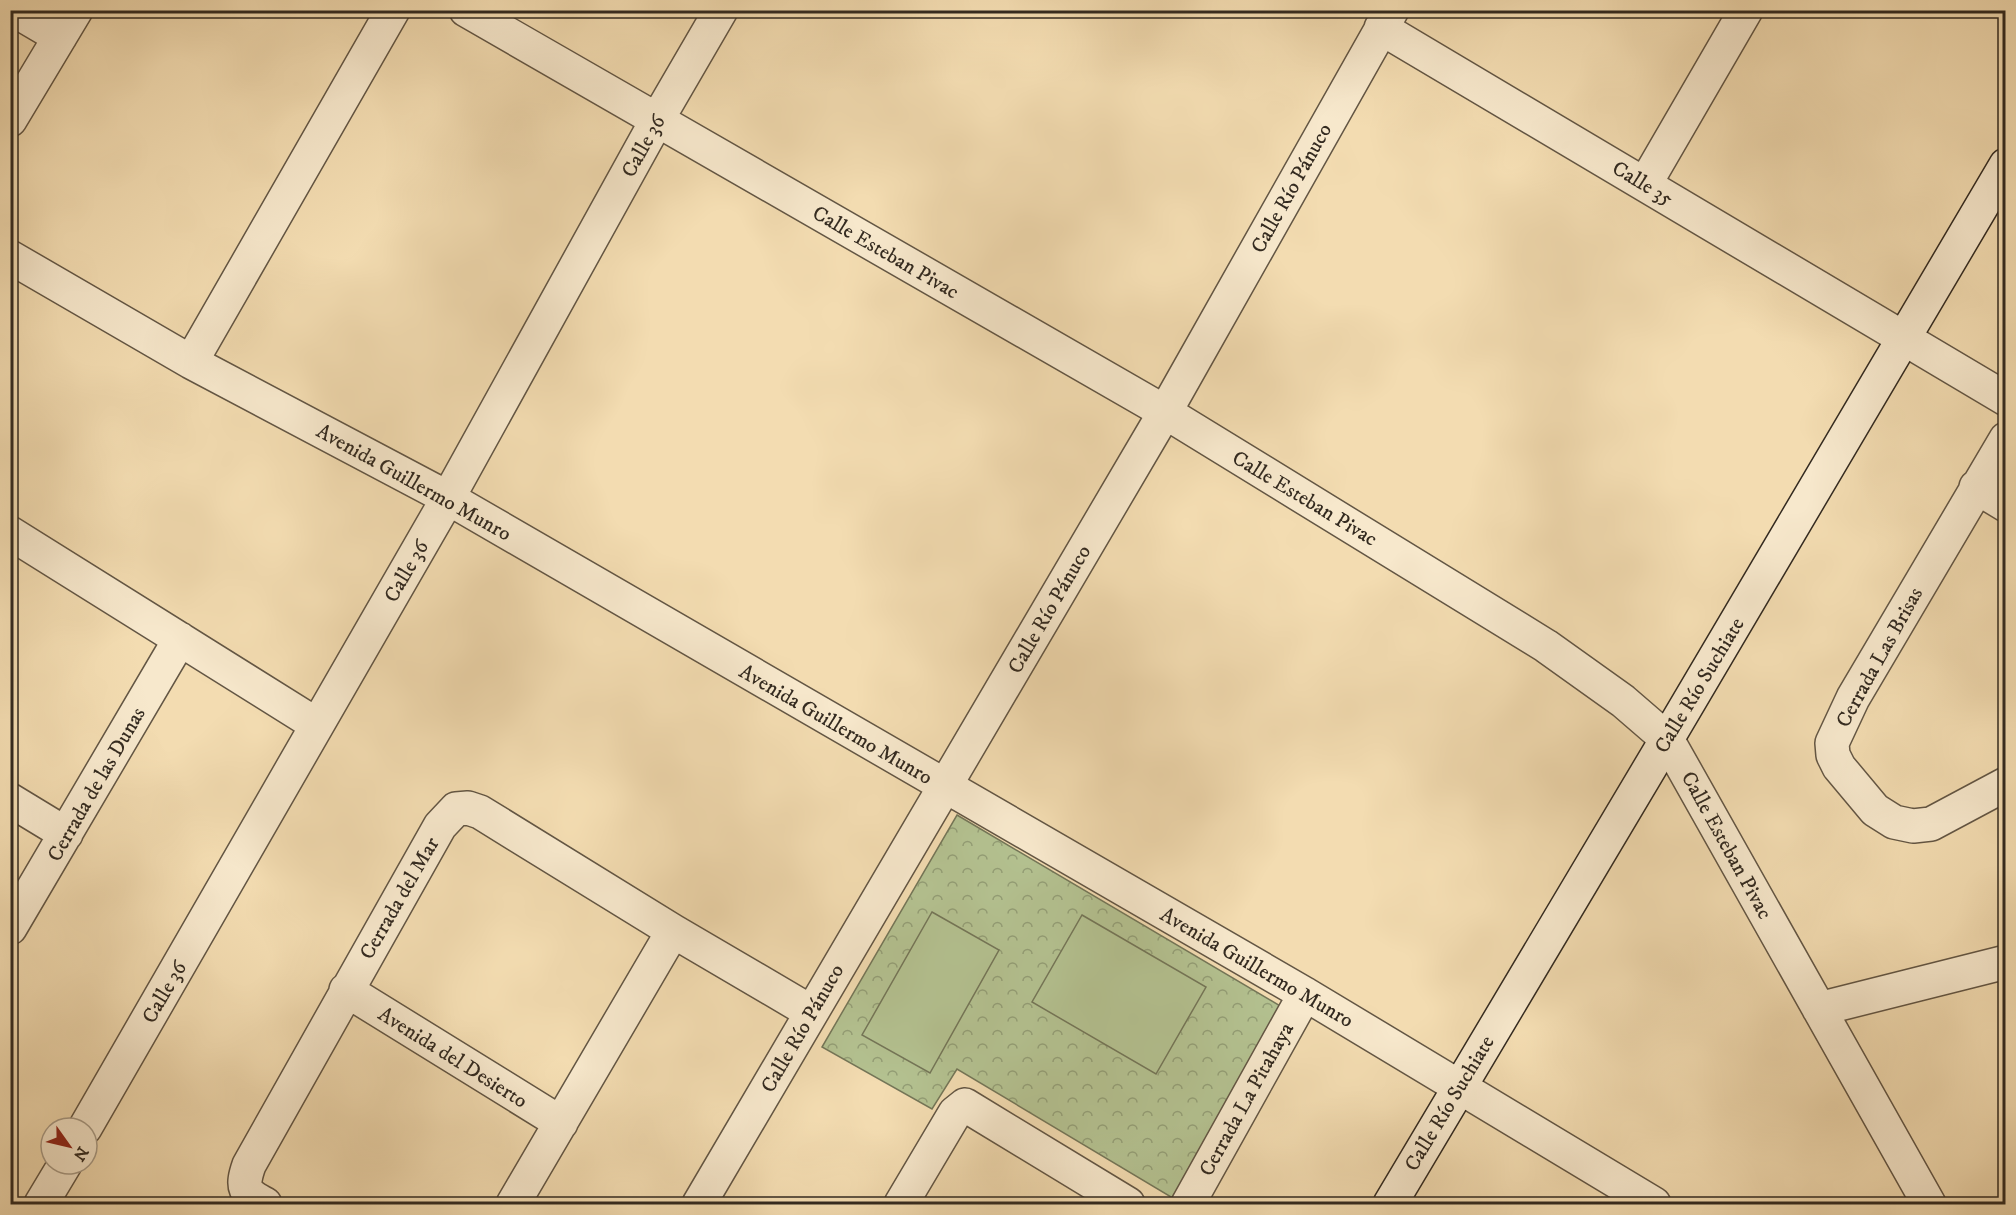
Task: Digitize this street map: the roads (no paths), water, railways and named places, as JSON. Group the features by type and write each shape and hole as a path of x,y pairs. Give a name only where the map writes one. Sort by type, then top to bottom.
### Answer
{"street":[{"path":"10,120 68,24 14,10"},
{"path":"191,362 393,10"},
{"name":"Calle Esteban Pivac","path":"466,10 1165,412 1546,646 1623,701 1667,739 1929,1204"},
{"name":"Calle 36","path":"92,1116 448,498 657,120 721,10"},
{"path":"1646,184 1746,10"},
{"name":"Calle 35","path":"1386,19 1646,184 2006,399"},
{"name":"Calle Río Pánuco","path":"699,1204 1165,412 1386,19"},
{"name":"Calle Río Suchiate","path":"1389,1204 2006,165"},
{"name":"Avenida Guillermo Munro","path":"10,256 191,362 448,498 1305,994 1654,1204"},
{"name":"Cerrada Las Brisas","path":"2006,439 1853,698 1832,743 1833,755 1839,767 1875,810 1894,822 1913,826 1931,824 2006,784"},
{"path":"1976,487 2006,505"},
{"path":"10,533 317,725"},
{"name":"Cerrada de las Dunas","path":"10,927 180,639"},
{"path":"10,800 66,834"},
{"name":"Cerrada del Mar","path":"265,1204 252,1198 246,1191 243,1181 249,1166 440,826 456,809 468,808 480,812 811,1012"},
{"path":"513,1204 674,931"},
{"path":"1819,1009 2006,962"},
{"name":"Avenida del Desierto","path":"346,990 561,1123"},
{"name":"Cerrada La Pitahaya","path":"1188,1204 1305,994"},
{"path":"901,1204 955,1113 965,1105 1128,1204"},
{"path":"41,1204 58,1176"}]}
